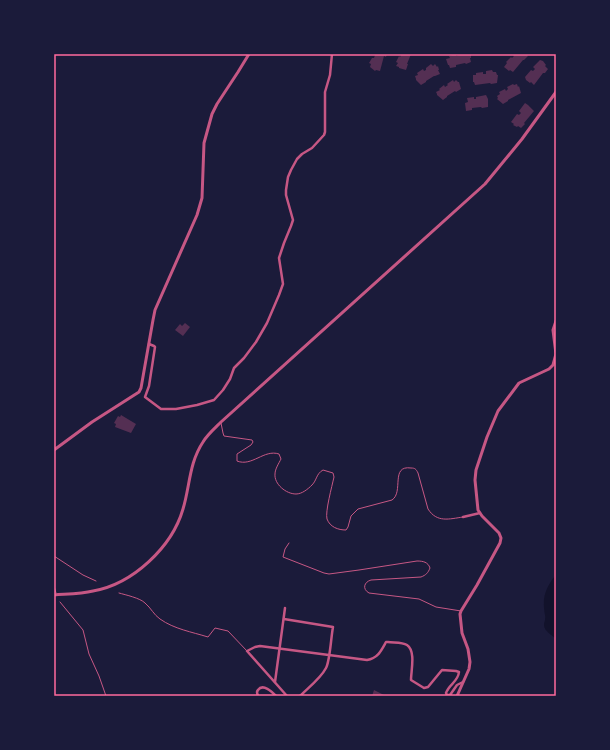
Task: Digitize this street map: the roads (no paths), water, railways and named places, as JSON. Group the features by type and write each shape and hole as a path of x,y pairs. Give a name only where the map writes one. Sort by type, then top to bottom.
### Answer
{"street":[{"path":"54,450 92,422 139,392 156,310 197,216 202,198 204,143 212,114 249,54"},
{"path":"149,344 155,347 149,386 145,397 161,409 176,409 214,400 223,390 234,368 256,342 267,323 283,284 279,258 293,220 286,195 288,177 297,160 302,154 312,148 325,132 325,92 330,75 332,54"},
{"path":"55,595 94,591 106,588 125,579 145,566 160,551 172,534 183,510 192,465 196,453 204,440 221,422 485,184 522,139 556,92"},
{"path":"457,696 469,669 470,662 468,649 462,633 460,618 461,611 501,540 499,533 478,510 475,474 496,415 519,383 549,369 553,365 556,354 553,330 556,321"},
{"path":"463,517 480,513"},
{"path":"275,682 285,608"},
{"path":"284,619 332,627 327,666 324,672 300,696"},
{"path":"287,696 247,651 257,646 371,660 377,656 387,642 404,644 411,649 412,681 426,688 441,670 458,672 459,674 457,680 446,691 446,694 448,695 450,695 457,685 463,682"},
{"path":"258,696 257,690 263,687 276,696"}],"lane":[{"path":"221,422 224,436 252,440 253,442 237,454 237,461 241,463 251,462 264,455 275,453 278,454 281,459 275,474 281,488 288,492 295,494 303,492 312,485 319,472 323,470 333,473 334,477 327,511 327,519 332,526 340,530 346,530 351,516 358,509 392,500 396,497 398,492 398,475 403,468 413,468 418,473 428,509 431,514 442,519 463,517"},
{"path":"289,543 285,549 283,557 329,574 417,561 425,562 430,568 428,573 421,577 371,580 364,584 364,588 369,593 419,600 436,607 461,611"},
{"path":"54,556 83,575 96,581"},
{"path":"54,586 55,595"},
{"path":"118,593 141,600 158,618 186,631 208,636 215,628 227,630 247,651"},
{"path":"60,602 83,630 89,654 106,696"}]}
